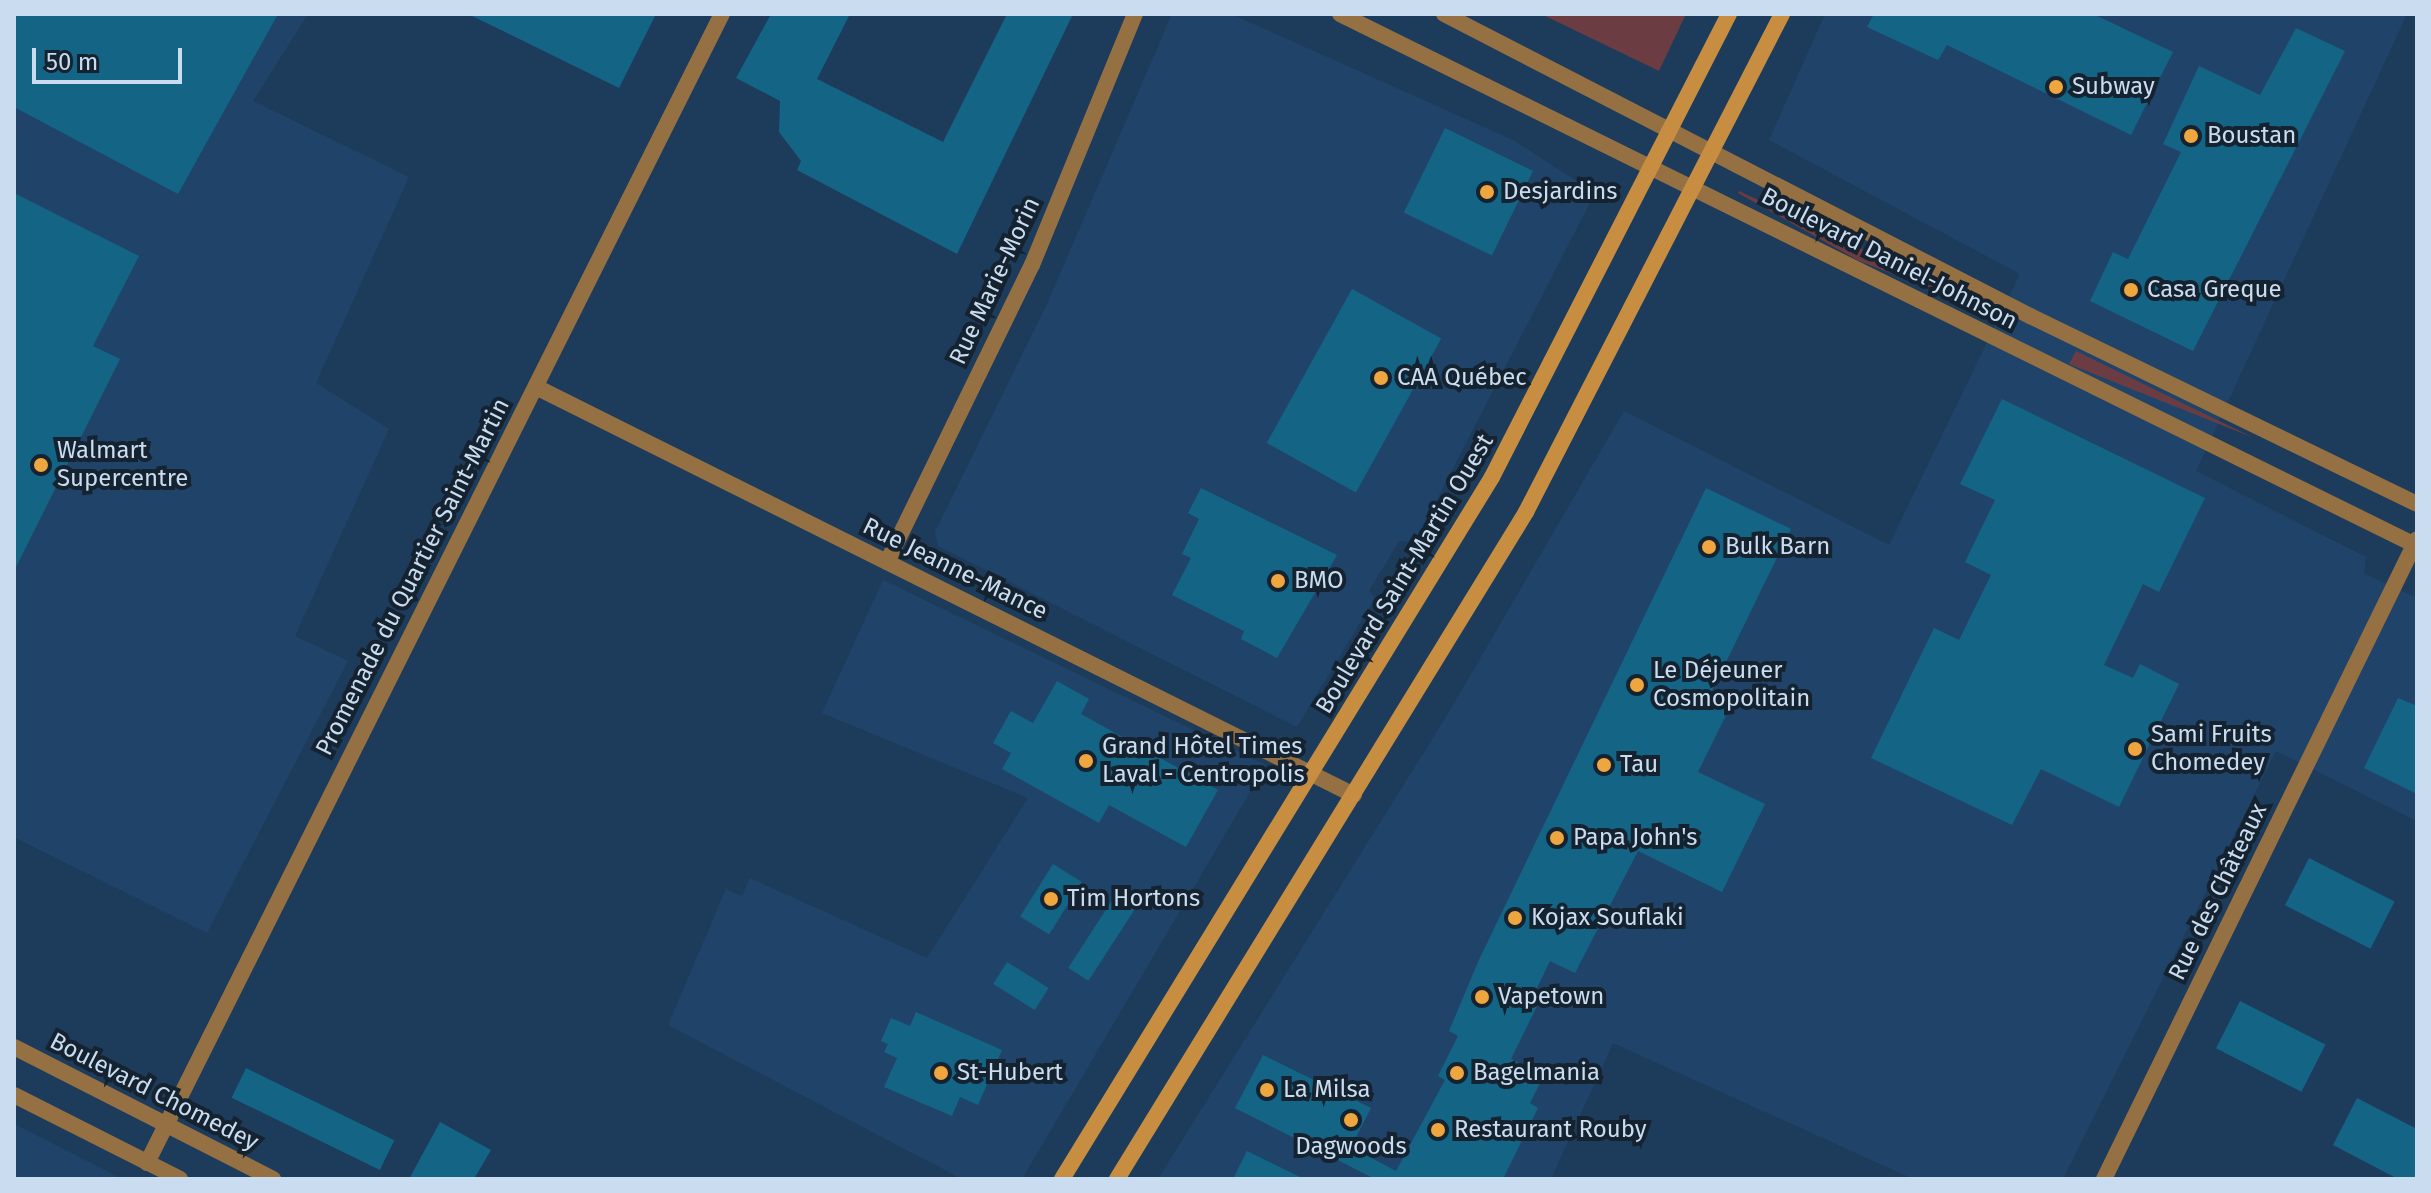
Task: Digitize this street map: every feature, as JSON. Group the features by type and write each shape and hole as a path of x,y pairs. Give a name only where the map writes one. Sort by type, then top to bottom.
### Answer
{"main road":[{"name":"Boulevard Saint-Martin Ouest","path":"1062,1179 1313,774 1511,443 1655,168 1729,14"},
{"path":"1117,1179 1526,512 1696,187 1782,14"}],"street":[{"name":"Promenade du Quartier Saint-Martin","path":"147,1163 722,14"},
{"name":"Rue Marie-Morin","path":"887,562 1032,265 1135,14"},
{"name":"Boulevard Daniel-Johnson","path":"1340,14 2416,543"},
{"name":"Boulevard Daniel-Johnson","path":"1444,14 2417,504"},
{"name":"Rue Jeanne-Mance","path":"536,387 1354,795"},
{"name":"Rue des Châteaux","path":"2104,1179 2416,543"},
{"name":"Boulevard Chomedey","path":"14,1047 273,1179"},
{"path":"14,1095 180,1179"}],"shaded area":[{"path":"14,14 308,14 253,101 409,177 316,383 389,429 295,636 348,661 207,933 14,837"},
{"path":"1172,14 1231,14 1513,140 1595,193 1415,542 1399,541 1369,591 1375,598 1297,727 938,546 935,532 1047,304"},
{"path":"1541,14 1686,14 1659,71"},
{"path":"1825,14 2407,14 2196,471 2366,557 2364,573 2417,598 2417,821 2276,751 2063,1179 1913,1179 1613,1043 1551,1179 1158,1179 1449,712 1624,411 1889,545 2020,274 1769,140"},
{"path":"1739,191 2008,318 1859,261"},
{"path":"2076,351 2127,376 2254,438 2069,364"},
{"path":"883,580 1266,765 1022,1179 962,1179 668,1025 726,889 742,896 750,878 927,958 1028,798 822,713"},
{"path":"14,1124 123,1179 14,1179"}],"building":[{"path":"14,14 278,14 178,194 14,107"},
{"path":"468,14 656,14 619,88"},
{"path":"771,14 850,14 817,79 943,142 1007,14 1073,14 957,254 797,170 801,161 779,132 780,101 736,78"},
{"path":"1874,14 2093,14 2173,52 2131,135 1947,45 1938,60 1867,27"},
{"path":"2296,28 2345,51 2193,351 2090,301 2113,252 2128,259 2181,152 2163,144 2199,66 2260,95"},
{"path":"1445,128 1533,171 1492,255 1404,212"},
{"name":"Walmart Supercentre","path":"14,193 139,256 93,346 120,359 14,571"},
{"path":"1352,289 1441,338 1356,492 1267,443"},
{"path":"2002,399 2205,498 2159,592 2143,584 2104,665 2133,678 2140,664 2179,684 2119,807 2041,769 2012,825 1871,758 1934,628 1959,640 1991,575 1965,562 1995,500 1960,484"},
{"path":"1201,488 1337,555 1277,658 1241,639 1244,631 1172,595 1191,558 1182,554 1199,519 1188,513"},
{"path":"1706,488 1791,529 1707,701 1728,711 1698,772 1765,804 1722,892 1638,851 1575,973 1550,961 1535,992 1542,996 1511,1059 1544,1075 1530,1103 1538,1108 1504,1177 1375,1179 1235,1108 1263,1055 1371,1108 1351,1147 1396,1171 1445,1080 1438,1076 1458,1036 1449,1031 1478,962"},
{"name":"Grand Hôtel Times Laval - Centropolis","path":"1057,681 1089,699 1081,714 1218,790 1186,847 1109,805 1099,823 1002,769 1011,753 993,743 1011,711 1033,723"},
{"path":"2398,698 2417,706 2417,794 2364,768"},
{"path":"2309,858 2395,902 2370,949 2285,905"},
{"name":"Tim Hortons","path":"1053,864 1082,882 1049,935 1020,917"},
{"path":"1120,888 1140,901 1088,981 1068,968"},
{"path":"1007,962 1049,988 1035,1010 993,984"},
{"path":"2240,1001 2326,1045 2301,1092 2216,1048"},
{"name":"St-Hubert","path":"916,1012 1002,1050 978,1105 960,1097 952,1116 884,1087 897,1058 884,1052 888,1044 881,1041 891,1018 910,1026"},
{"path":"246,1068 394,1140 380,1170 232,1098"},
{"path":"2357,1098 2417,1129 2417,1179 2398,1179 2333,1145"},
{"path":"440,1122 491,1150 474,1179 409,1179"},
{"path":"1247,1151 1304,1179 1233,1179"}],"place":[{"name":"Subway","path":"2056,87"},
{"name":"Boustan","path":"2191,136"},
{"name":"Desjardins","path":"1487,192"},
{"name":"Casa Greque","path":"2131,290"},
{"name":"CAA Québec","path":"1381,378"},
{"name":"Walmart Supercentre","path":"41,465"},
{"name":"Bulk Barn","path":"1709,547"},
{"name":"BMO","path":"1278,581"},
{"name":"Le Déjeuner Cosmopolitain","path":"1637,685"},
{"name":"Sami Fruits Chomedey","path":"2135,749"},
{"name":"Grand Hôtel Times Laval - Centropolis","path":"1086,761"},
{"name":"Tau","path":"1604,765"},
{"name":"Papa John's","path":"1557,838"},
{"name":"Tim Hortons","path":"1051,899"},
{"name":"Kojax Souflaki","path":"1515,918"},
{"name":"Vapetown","path":"1482,997"},
{"name":"St-Hubert","path":"941,1073"},
{"name":"Bagelmania","path":"1457,1073"},
{"name":"La Milsa","path":"1267,1090"},
{"name":"Dagwoods","path":"1351,1120"},
{"name":"Restaurant Rouby","path":"1438,1130"}]}
